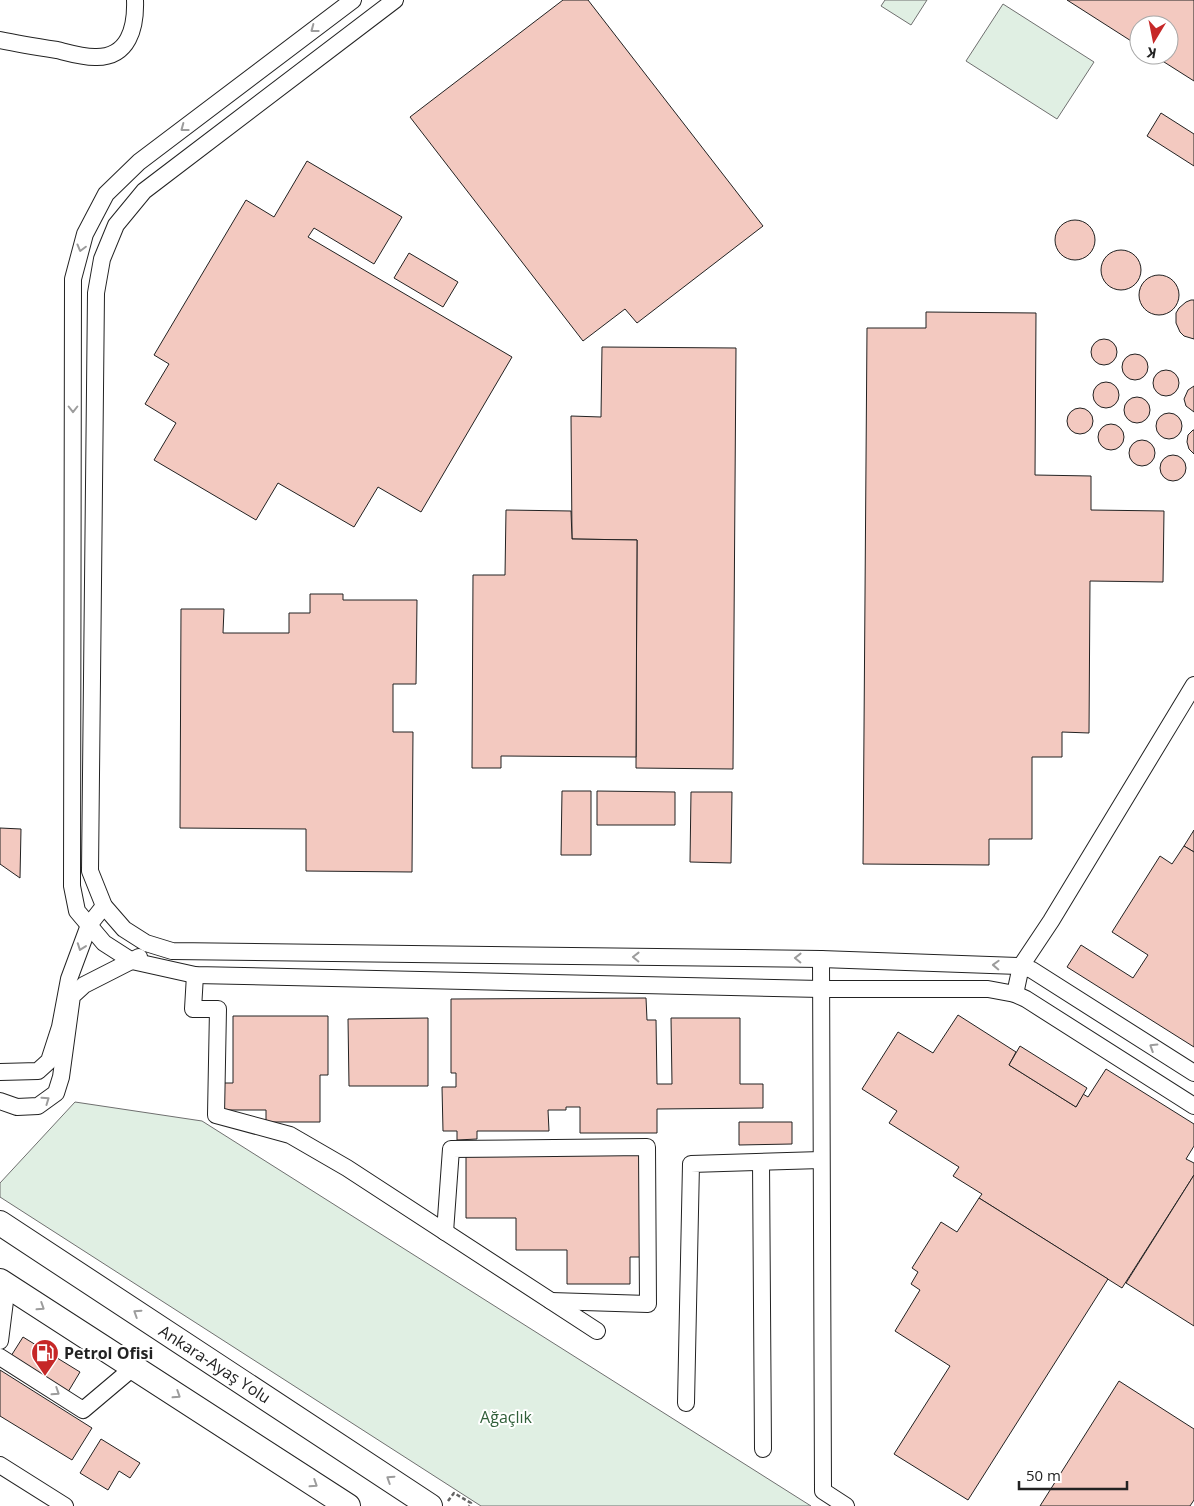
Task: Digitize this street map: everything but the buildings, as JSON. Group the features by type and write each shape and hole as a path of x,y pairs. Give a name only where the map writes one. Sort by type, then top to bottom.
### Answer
{"highway":[{"name":"Ankara-Ayaş Yolu","path":"0,1222 430,1506"},
{"path":"4,1283 348,1506"}],"street":[{"path":"0,40 87,56 106,56 120,50 131,34 136,20 136,0"},
{"path":"353,0 139,162 106,194 85,234 73,279 72,886 77,911 104,944 132,961 194,975 820,988 988,989 1015,994 1026,999 1194,1106"},
{"path":"395,0 144,191 116,225 102,259 96,294 90,871 104,906 124,929 146,943 172,951 821,959 1021,966 1032,970 1194,1073"},
{"path":"1015,994 1021,966 1051,921 1194,685"},
{"path":"0,1072 38,1071 49,1061 60,1027 69,979 89,925 104,906"},
{"path":"0,1101 18,1107 38,1106 56,1094 61,1077 72,996 84,985 132,961 156,946"},
{"path":"821,959 823,1491 846,1506"},
{"path":"194,975 193,1008 218,1009 216,1115 290,1135 347,1168 597,1331"},
{"path":"445,1232 451,1149 647,1147 648,1304 551,1300"},
{"path":"686,1403 691,1164 821,1160"},
{"path":"761,1162 763,1449"},
{"path":"0,1341 4,1283"},
{"path":"0,1356 83,1410 134,1367"},
{"path":"0,1465 65,1506"}],"path":[{"path":"445,1506 454,1493 471,1502 468,1506"}],"green space":[{"path":"885,0 927,0 911,25 881,6"},
{"path":"1003,4 1094,62 1057,119 966,61"},
{"name":"Ağaçlık","path":"75,1102 202,1121 811,1506 481,1506 0,1197 0,1183"}],"place":[{"name":"Petrol Ofisi","path":"45,1377"}]}
